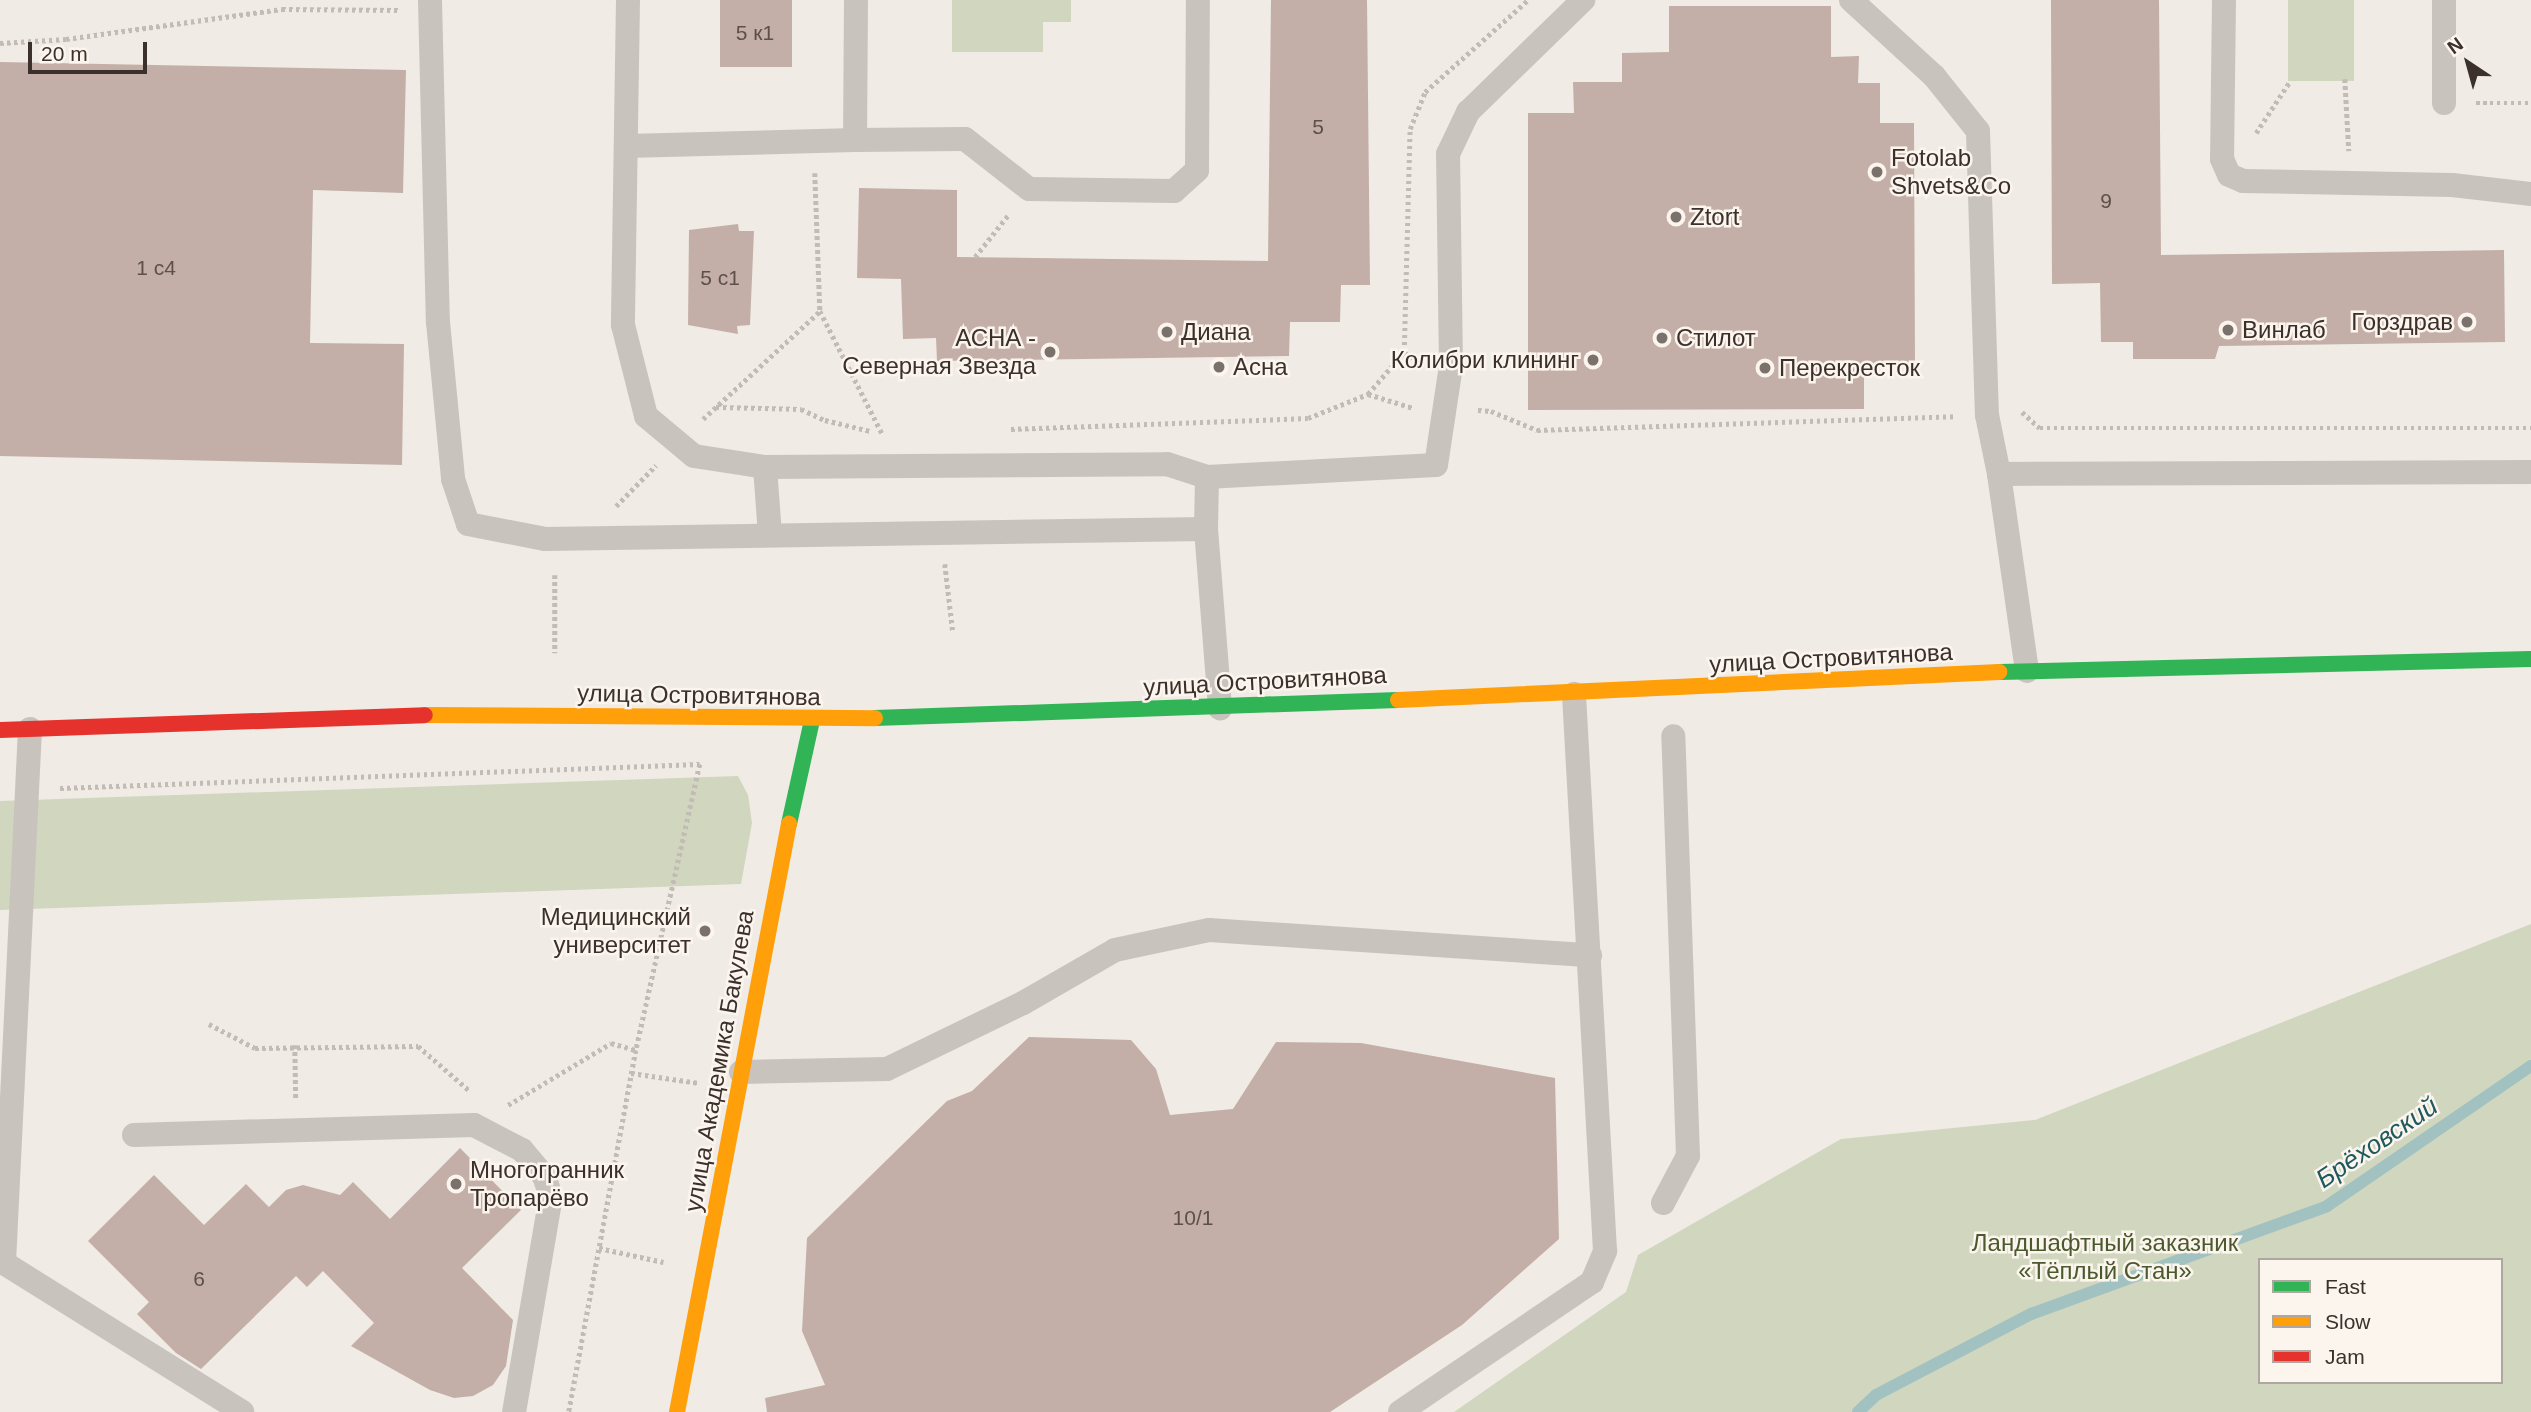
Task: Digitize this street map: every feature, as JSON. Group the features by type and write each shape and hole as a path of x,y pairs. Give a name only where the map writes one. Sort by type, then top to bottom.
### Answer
{"main road":[{"name":"улица Островитянова","path":"0,730 398,715 812,720 1220,708 1446,695 1574,694 2026,671 2531,659"},
{"name":"улица Академика Бакулева","path":"677,1412 768,920 812,720"}],"lane":[{"path":"628,0 623,325 646,416 694,456 765,467 1167,464 1208,477 1436,465 1448,409 1448,154 1468,112 1583,0"},
{"path":"855,140 856,0"},
{"path":"626,146 965,139 1029,189 1174,191 1197,170 1198,0"},
{"path":"1851,0 1934,76 1978,131 1987,415 1999,474 2026,671"},
{"path":"2224,0 2222,159 2229,175 2243,181 2452,185 2531,194"},
{"path":"2444,0 2444,103"},
{"path":"430,5 438,322 453,479 468,524 545,539 1206,529"},
{"path":"765,467 770,535"},
{"path":"1999,474 2531,472"},
{"path":"1208,477 1206,529 1220,708"},
{"path":"1400,1412 1592,1282 1605,1251 1574,694"},
{"path":"30,729 4,1263 242,1412"},
{"path":"1663,1203 1688,1156 1673,736"},
{"path":"739,1080 887,1069 1023,1003 1115,950 1209,930 1590,955"},
{"path":"134,1135 484,1119 522,1150 544,1176 551,1196 514,1412"}],"path":[{"path":"1007,429 1308,418 1368,394 1404,352 1410,128 1425,92 1528,0"},
{"path":"0,43 66,39 282,9 430,5"},
{"path":"2345,79 2351,183"},
{"path":"2229,175 2290,81"},
{"path":"2444,103 2531,103"},
{"path":"814,141 820,311 901,468"},
{"path":"975,257 1029,189"},
{"path":"1368,394 1408,408 1491,411 1537,430 1987,415"},
{"path":"716,407 801,409 825,420 883,434 897,433"},
{"path":"2040,428 2531,428"},
{"path":"945,562 953,632"},
{"path":"555,575 555,653"},
{"path":"27,790 700,764 631,1073 569,1412"},
{"path":"209,1024 256,1048 295,1045 418,1046 484,1119 611,1043 636,1050"},
{"path":"295,1045 296,1091"},
{"path":"631,1073 739,1080"},
{"path":"599,1248 704,1270"}],"green space":[{"path":"952,0 1071,0 1071,22 1043,22 1043,52 952,52"},
{"path":"2288,0 2354,0 2354,81 2288,81"},
{"path":"738,776 748,795 752,823 741,884 0,910 0,801"},
{"name":"Ландшафтный заказник «Тёплый Стан»","path":"2531,924 2531,1412 1454,1412 1626,1292 1638,1255 1841,1139 2035,1120"}],"building":[{"path":"720,0 792,0 792,67 720,67"},
{"path":"1271,0 1367,0 1370,285 1341,285 1340,322 1290,322 1289,356 937,361 936,338 903,339 901,279 857,278 859,188 957,190 957,257 1268,261"},
{"path":"2051,0 2159,0 2161,255 2504,250 2505,342 2219,346 2215,359 2133,359 2133,342 2101,342 2100,283 2052,284"},
{"path":"1669,6 1831,6 1831,57 1859,56 1858,83 1880,83 1880,123 1914,123 1915,366 1864,366 1864,409 1528,410 1528,113 1574,113 1573,82 1622,82 1622,53 1669,52"},
{"path":"0,62 406,70 403,193 313,190 310,343 404,344 402,465 0,456"},
{"path":"738,224 739,231 754,231 750,325 737,326 738,334 688,325 689,230"},
{"path":"1029,1037 1131,1040 1156,1069 1170,1115 1233,1109 1276,1042 1361,1043 1555,1078 1559,1239 1462,1325 1330,1412 767,1412 765,1398 825,1385 802,1331 807,1238 947,1101 972,1091"},
{"path":"460,1148 521,1210 462,1268 513,1320 506,1366 493,1385 473,1396 454,1398 430,1390 351,1346 374,1323 323,1271 307,1287 296,1276 201,1369 176,1353 137,1314 149,1302 88,1241 154,1175 204,1225 246,1184 269,1207 286,1190 303,1185 340,1195 353,1182 390,1219"}],"waterway":[{"name":"Брёховский","path":"1858,1412 1876,1395 2031,1314 2327,1206 2531,1066"}],"traffic: fast":[{"path":"1999,672 2531,659"},
{"path":"875,718 1398,700"},
{"path":"789,824 812,720"}],"traffic: slow":[{"path":"1398,700 1999,672"},
{"path":"425,715 875,718"},
{"path":"677,1412 789,824"}],"traffic: jam":[{"path":"0,730 425,715"}],"place":[{"name":"Fotolab Shvets&Co","path":"1877,172"},
{"name":"Ztort","path":"1676,217"},
{"name":"Горздрав","path":"2467,322"},
{"name":"Винлаб","path":"2228,330"},
{"name":"Диана","path":"1167,332"},
{"name":"Стилот","path":"1662,338"},
{"name":"АСНА - Северная Звезда","path":"1050,352"},
{"name":"Колибри клининг","path":"1593,360"},
{"name":"Асна","path":"1219,367"},
{"name":"Перекресток","path":"1765,368"},
{"name":"Медицинский университет","path":"705,931"},
{"name":"Многогранник Тропарёво","path":"456,1184"}]}
